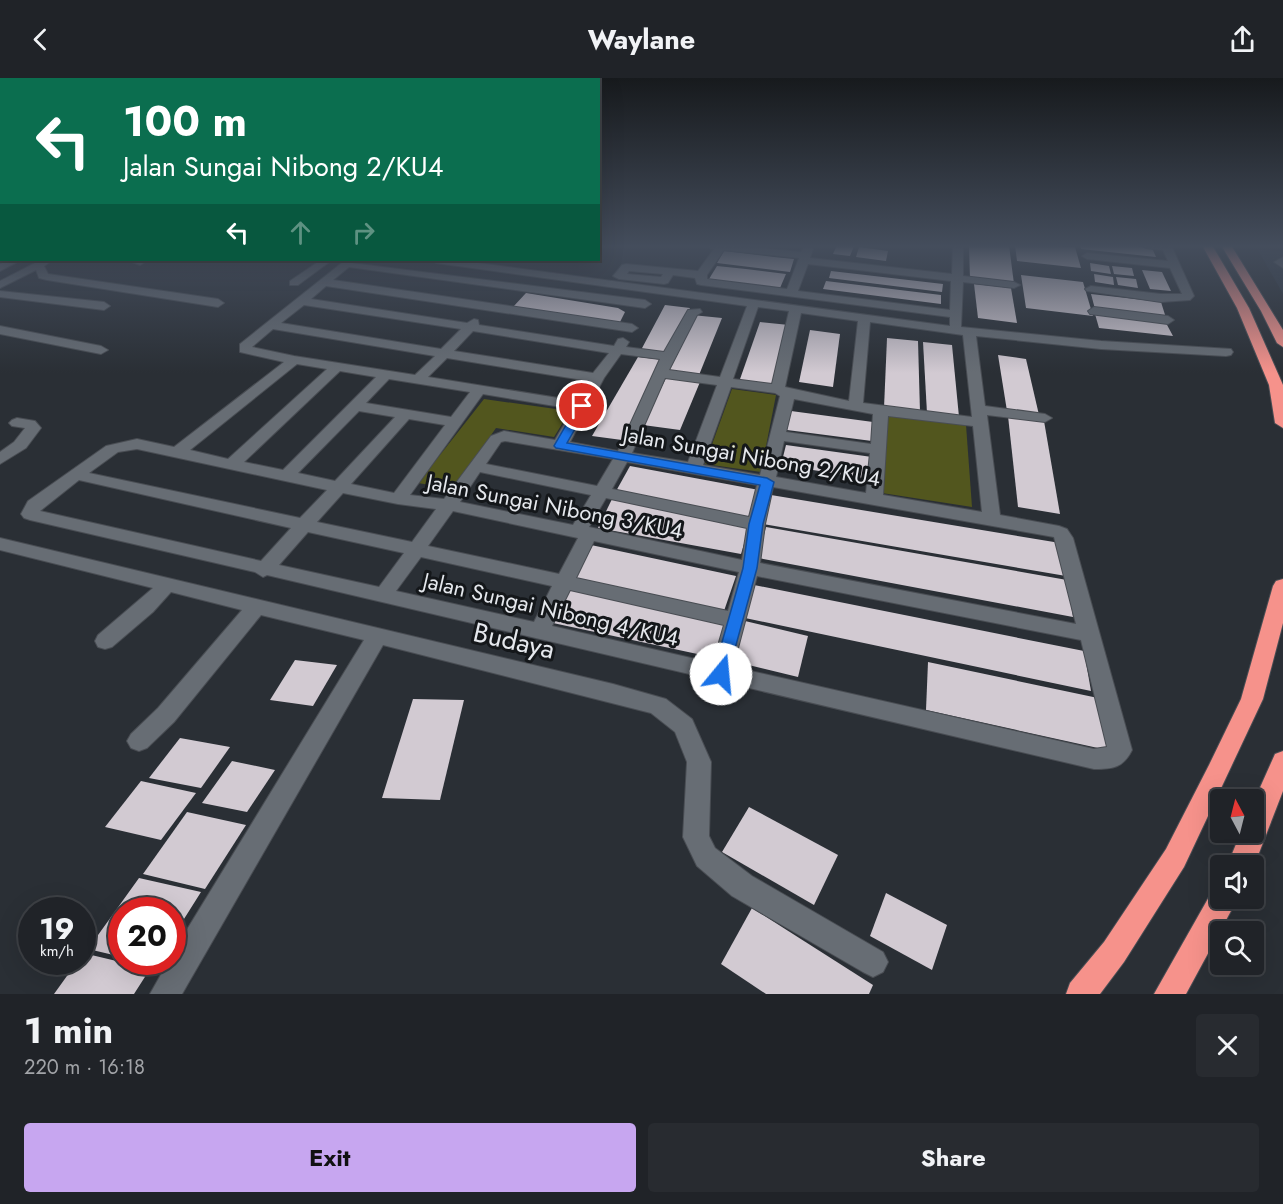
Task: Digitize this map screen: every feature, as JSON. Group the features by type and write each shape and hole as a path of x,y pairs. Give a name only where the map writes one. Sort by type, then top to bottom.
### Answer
{"highway":[{"path":"1231,288 1243,308 1276,385 1283,423"},
{"path":"1253,288 1283,343"},
{"path":"1081,994 1114,952 1175,858 1218,773 1252,699 1283,586"},
{"path":"1245,855 1283,761"},
{"path":"1169,994 1218,909"}],"street":[{"path":"114,288 218,303"},
{"path":"316,288 246,344 245,349 294,360 582,406"},
{"path":"363,288 633,328"},
{"path":"418,380 510,288"},
{"path":"525,288 645,304"},
{"path":"640,288 962,332 1101,345 1172,334"},
{"path":"738,288 955,314"},
{"path":"791,294 793,288"},
{"path":"956,288 955,314 962,332 978,416 992,520"},
{"path":"1091,289 1180,299 1188,296 1185,288"},
{"path":"560,446 597,378 633,328 645,304 656,290"},
{"path":"0,294 104,306"},
{"path":"1161,298 1172,334"},
{"path":"694,468 754,303"},
{"path":"272,310 298,304 668,356"},
{"path":"721,674 750,568 756,524 777,435 796,308"},
{"path":"1094,311 1226,352"},
{"path":"539,632 566,581 583,532 602,492 623,456 668,356 692,313 696,312"},
{"path":"856,405 864,318"},
{"path":"270,325 597,378"},
{"path":"0,330 101,350"},
{"path":"178,452 294,360"},
{"path":"231,465 337,367"},
{"path":"662,373 783,392 881,411 1045,417"},
{"path":"288,474 386,375"},
{"path":"398,499 480,389"},
{"path":"355,406 455,422"},
{"path":"874,500 876,449 881,411"},
{"path":"263,570 407,413"},
{"path":"0,459 20,445 33,428 30,424 17,423"},
{"path":"777,435 876,449"},
{"name":"Jalan Sungai Nibong 2/KU4","path":"478,467 496,439 504,436 1061,533 1090,634"},
{"name":"Jalan Sungai Nibong 3/KU4","path":"30,510 112,449 137,444 398,499 450,505 750,568 1090,634"},
{"path":"384,594 478,467 756,524"},
{"path":"77,475 419,548 737,620"},
{"name":"Jalan Sungai Nibong 4/KU4","path":"30,510 30,514 263,570 384,594 539,632 1094,759 1112,759 1120,750 1090,634"},
{"name":"Budaya","path":"0,544 658,706 684,726 699,762 696,837 706,857 742,886 873,962"},
{"path":"105,641 146,607 167,585"},
{"path":"139,741 166,715 256,607"},
{"path":"165,994 377,637"}],"green space":[{"path":"732,389 776,395 761,472 705,464"},
{"path":"484,399 570,411 554,437 496,428 453,489 418,483"},
{"path":"887,415 966,425 972,507 882,493"}],"building":[{"path":"881,288 941,295 941,304 823,289"},
{"path":"908,288 943,288 942,292"},
{"path":"974,288 1011,288 1017,323 978,318"},
{"path":"1023,288 1085,288 1093,316 1026,308"},
{"path":"1169,288 1171,291 1150,289"},
{"path":"526,293 618,308 625,312 619,324 513,307"},
{"path":"1091,294 1161,302 1166,318 1095,309"},
{"path":"665,305 690,308 669,353 641,350"},
{"path":"1095,314 1166,323 1173,336 1099,328"},
{"path":"692,315 722,318 699,375 667,371"},
{"path":"760,322 789,325 772,386 739,382"},
{"path":"810,330 840,334 833,387 799,382"},
{"path":"887,338 918,341 920,412 884,408"},
{"path":"923,342 952,345 959,417 927,413"},
{"path":"998,355 1026,359 1039,415 1007,411"},
{"path":"638,357 664,360 622,440 592,436"},
{"path":"666,378 700,382 680,430 643,425"},
{"path":"791,411 873,422 872,441 787,430"},
{"path":"1008,416 1044,421 1060,514 1018,507"},
{"path":"786,445 872,457 870,479 781,465"},
{"path":"630,466 759,490 749,519 615,493"},
{"path":"771,495 1060,543 1066,576 763,524"},
{"path":"612,499 750,524 741,554 598,528"},
{"path":"766,527 1067,580 1073,617 758,558"},
{"path":"591,545 736,576 724,611 573,577"},
{"path":"754,585 1084,651 1091,691 745,618"},
{"path":"570,589 726,622 716,658 553,623"},
{"path":"745,621 808,636 798,677 732,661"},
{"path":"295,660 337,665 313,706 270,700"},
{"path":"928,662 1098,698 1107,750 926,710"},
{"path":"413,699 464,700 440,800 382,798"},
{"path":"180,738 230,747 201,788 149,778"},
{"path":"232,761 275,770 247,812 202,803"},
{"path":"141,781 196,793 161,840 105,827"},
{"path":"749,807 838,855 814,905 722,852"},
{"path":"187,812 246,825 205,889 143,874"},
{"path":"139,878 201,892 186,916 186,897 125,897"},
{"path":"886,893 947,925 932,970 870,936"},
{"path":"752,908 873,985 869,994 766,994 721,964"},
{"path":"108,921 108,954 96,951 96,938"},
{"path":"96,956 108,959 108,975 146,975 134,994 54,994 68,975 96,975"}],"route":[{"path":"582,406 560,446 767,482 756,524 750,568 721,674"}]}
